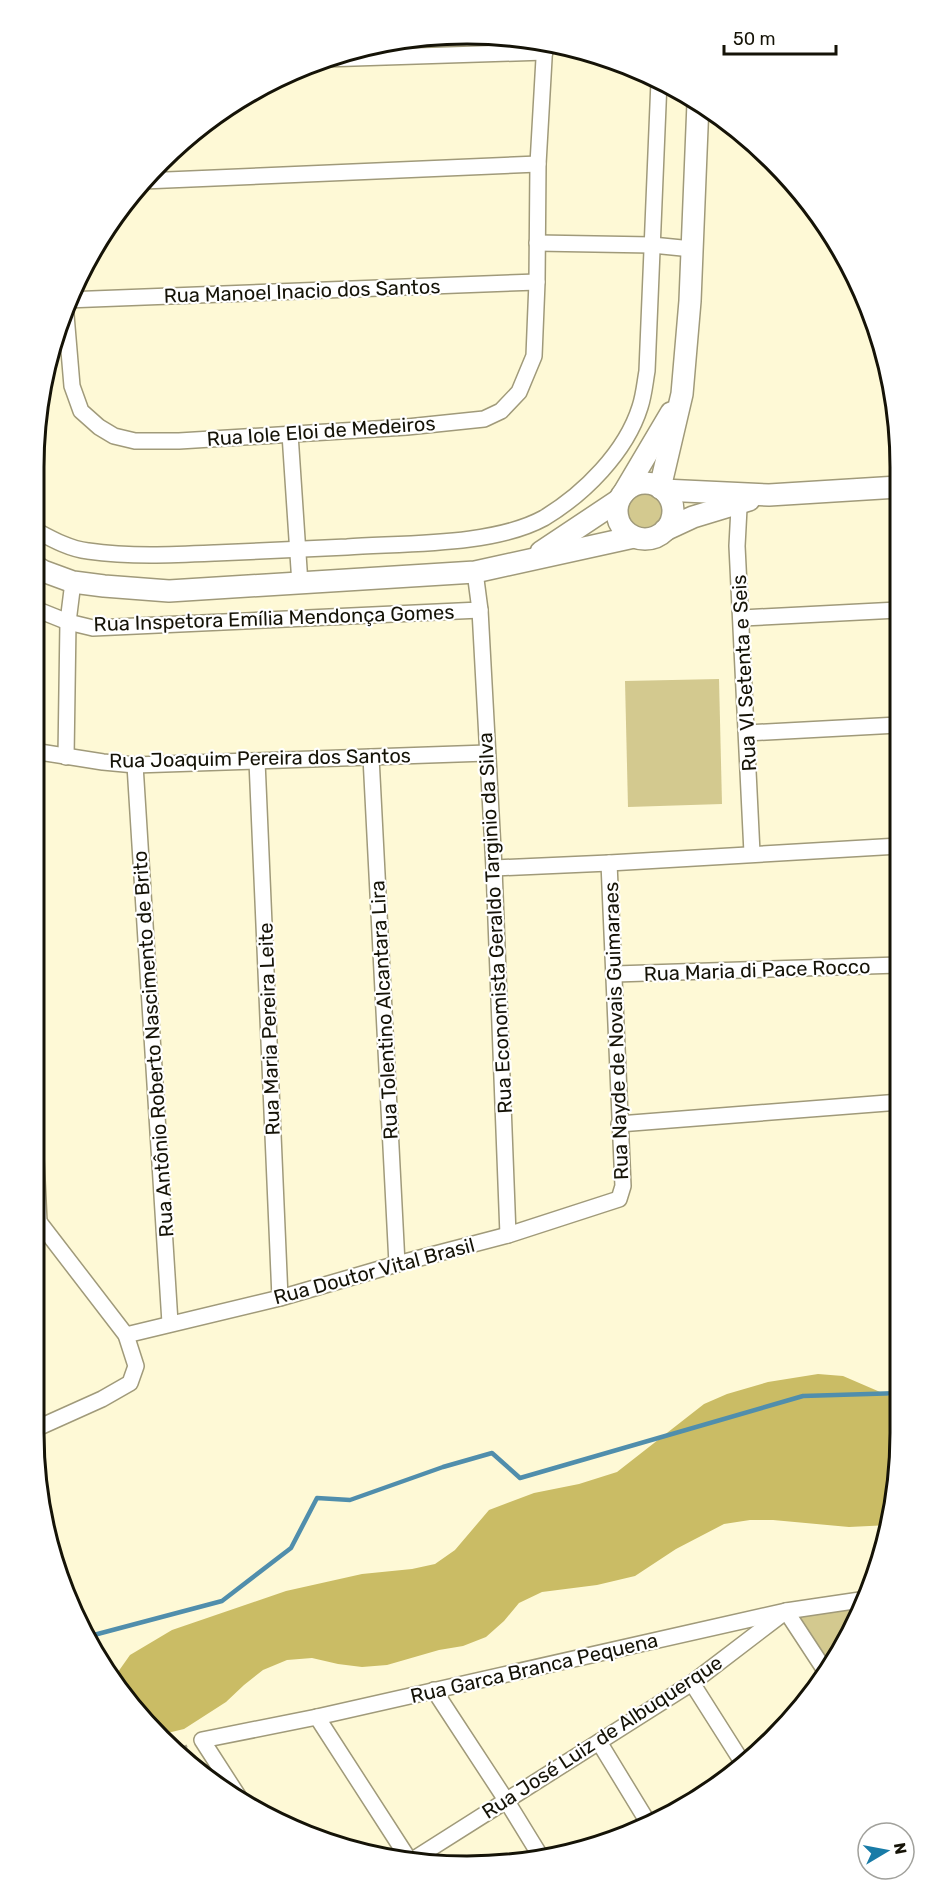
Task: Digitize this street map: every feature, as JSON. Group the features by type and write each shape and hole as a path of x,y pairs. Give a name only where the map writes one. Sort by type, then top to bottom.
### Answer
{"main road":[{"name":"Rua Inspetora Emília Mendonça Gomes","path":"661,489 682,394 690,301 698,112"},
{"name":"Rua Inspetora Emília Mendonça Gomes","path":"531,559 621,497 682,394"},
{"path":"745,498 665,530 651,539 634,537 623,528 617,515 621,497 632,486 644,483 661,489 745,498 890,487"},
{"path":"661,489 668,495 672,510 670,524 665,530"},
{"name":"Rua Inspetora Emília Mendonça Gomes","path":"44,570 73,582 169,591 300,584 476,572 634,537"}],"street":[{"path":"363,57 523,47"},
{"name":"Rua Iole Eloi de Medeiros","path":"68,326 72,386 81,411 99,427 114,436 135,441 179,441 407,427 484,419 501,411 519,392 534,356 538,164 545,51"},
{"path":"44,534 85,551 151,556 465,539 500,533 543,518 575,495 613,456 626,438 640,407 647,371 659,89"},
{"path":"156,180 538,164"},
{"path":"537,243 652,245 692,249"},
{"name":"Rua Manoel Inacio dos Santos","path":"78,302 537,282"},
{"path":"290,434 300,584"},
{"name":"Rua VI Setenta e Seis","path":"745,498 739,508 737,546 752,853"},
{"name":"Rua Inspetora Emília Mendonça Gomes","path":"44,612 68,622 93,628 480,610 476,572"},
{"path":"66,757 68,622 73,582"},
{"name":"Rua Economista Geraldo Targinio da Silva","path":"480,610 494,868 508,1235"},
{"path":"741,618 890,610"},
{"path":"747,733 890,726"},
{"name":"Rua Joaquim Pereira dos Santos","path":"44,753 135,765 487,753"},
{"name":"Rua Tolentino Alcantara Lira","path":"371,757 397,1264"},
{"name":"Rua Maria Pereira Leite","path":"257,761 280,1298"},
{"name":"Rua Antônio Roberto Nascimento de Brito","path":"135,765 170,1323"},
{"path":"494,868 890,846"},
{"name":"Rua Nayde de Novais Guimaraes","path":"609,863 622,1186 619,1199"},
{"name":"Rua Maria di Pace Rocco","path":"615,974 890,965"},
{"path":"619,1124 890,1103"},
{"name":"Rua Doutor Vital Brasil","path":"126,1335 280,1298 508,1235 619,1199"},
{"path":"44,1228 126,1335 136,1366 130,1383 102,1399 44,1425"},
{"name":"Rua Garca Branca Pequena","path":"229,1782 202,1740 317,1718 786,1611 855,1601"},
{"path":"786,1611 821,1664"},
{"name":"Rua José Luiz de Albuquerque","path":"423,1853 692,1683 786,1611"},
{"path":"692,1683 739,1756"},
{"path":"434,1690 536,1849"},
{"path":"317,1718 403,1850"},
{"path":"599,1742 644,1816"}],"shaded area":[{"path":"645,494 657,499 662,511 657,523 645,528 633,523 628,511 633,499"},
{"path":"719,679 722,804 628,807 625,681"},
{"path":"818,1374 843,1376 890,1396 890,1460 880,1526 849,1527 773,1520 750,1520 724,1524 676,1549 635,1576 597,1585 542,1592 519,1603 486,1637 463,1646 439,1650 387,1665 362,1667 312,1658 287,1660 263,1670 226,1702 184,1729 170,1732 131,1690 118,1672 130,1655 172,1630 286,1591 362,1574 412,1569 435,1564 455,1550 489,1510 534,1493 579,1484 617,1472 704,1404 727,1394 768,1382"},
{"path":"855,1602 834,1644 816,1671 781,1619"}],"waterway":[{"path":"95,1635 222,1601 291,1548 317,1498 350,1500 443,1467 492,1453 520,1478 803,1396 890,1393"}]}
